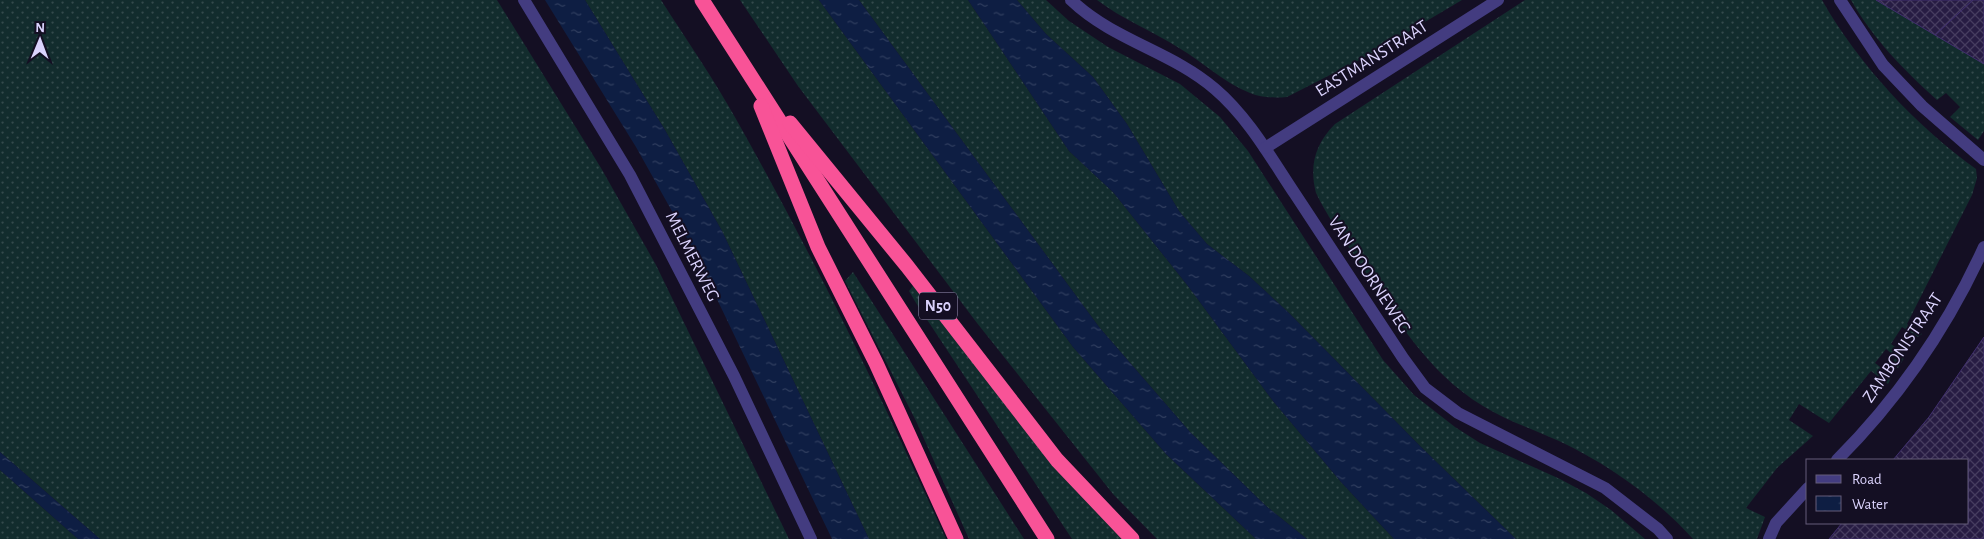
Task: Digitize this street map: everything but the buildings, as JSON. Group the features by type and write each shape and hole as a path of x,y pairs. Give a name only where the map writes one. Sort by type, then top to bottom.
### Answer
{"highway":[{"name":"N50","path":"702,0 1047,539"},
{"name":"N50","path":"746,70 818,247 876,363 956,539"},
{"name":"N50","path":"746,70 908,266 1058,460 1132,539"}],"street":[{"name":"MELMERWEG","path":"524,0 630,175 734,376 811,539"},
{"name":"VAN DOORNEWEG","path":"1071,0 1081,10 1125,39 1194,72 1233,107 1265,148 1425,388 1458,413 1605,488 1658,529 1667,539"},
{"name":"EASTMANSTRAAT","path":"1265,148 1498,0"},
{"path":"1840,0 1883,65 1922,106 1984,160"},
{"name":"ZAMBONISTRAAT","path":"1838,459 1875,419 1926,352 1951,312 1984,247"},
{"path":"1769,539 1776,523 1806,490"}],"green space":[{"path":"0,0 497,0 601,168 656,265 789,539 100,539 0,452"},
{"path":"585,0 661,0 727,104 792,222 897,432 946,539 869,539 722,231 665,130"},
{"path":"740,0 819,0 1073,347 1166,454 1256,539 1157,539 1113,494 977,323 798,86"},
{"path":"859,0 968,0 1069,151 1113,192 1188,286 1273,401 1341,482 1394,539 1307,539 1266,506 1190,432 1099,327"},
{"path":"1017,0 1046,0 1069,21 1108,47 1180,84 1220,117 1248,151 1383,360 1414,395 1455,427 1480,443 1560,479 1586,493 1611,510 1645,539 1516,539 1420,446 1289,313 1249,276 1207,244 1179,211 1127,124 1093,77 1046,34"},
{"path":"1097,0 1462,0 1371,54 1287,97 1278,98 1259,96 1240,89 1179,48"},
{"path":"1525,0 1822,0 1853,48 1890,93 1932,134 1976,169 1977,178 1972,195 1907,324 1922,334 1918,337 1902,327 1891,344 1906,355 1898,368 1892,363 1896,357 1886,349 1875,363 1892,376 1888,384 1871,371 1829,423 1799,404 1789,420 1813,436 1777,468 1746,508 1765,517 1757,539 1693,539 1647,496 1613,471 1559,441 1492,411 1463,392 1429,360 1400,324 1337,229 1316,193 1313,174 1315,156 1323,139 1335,124"},
{"path":"1851,0 1984,0 1984,131 1978,140 1950,117 1960,107 1946,93 1937,100 1913,77 1879,41"},
{"path":"853,272 1024,539 969,539 916,421 845,281"},
{"path":"913,286 922,292 1124,539 1072,539 916,303 909,291"},
{"path":"0,470 78,539 0,539"}],"water":[{"path":"545,0 585,0 665,130 722,231 869,539 832,539 692,247 636,147"},
{"path":"819,0 859,0 1099,327 1190,432 1266,506 1307,539 1256,539 1166,454 1073,347"},
{"path":"968,0 1017,0 1046,34 1093,77 1127,124 1179,211 1207,244 1249,276 1289,313 1420,446 1516,539 1394,539 1341,482 1273,401 1188,286 1113,192 1069,151"},
{"path":"0,452 100,539 78,539 0,470"}]}
